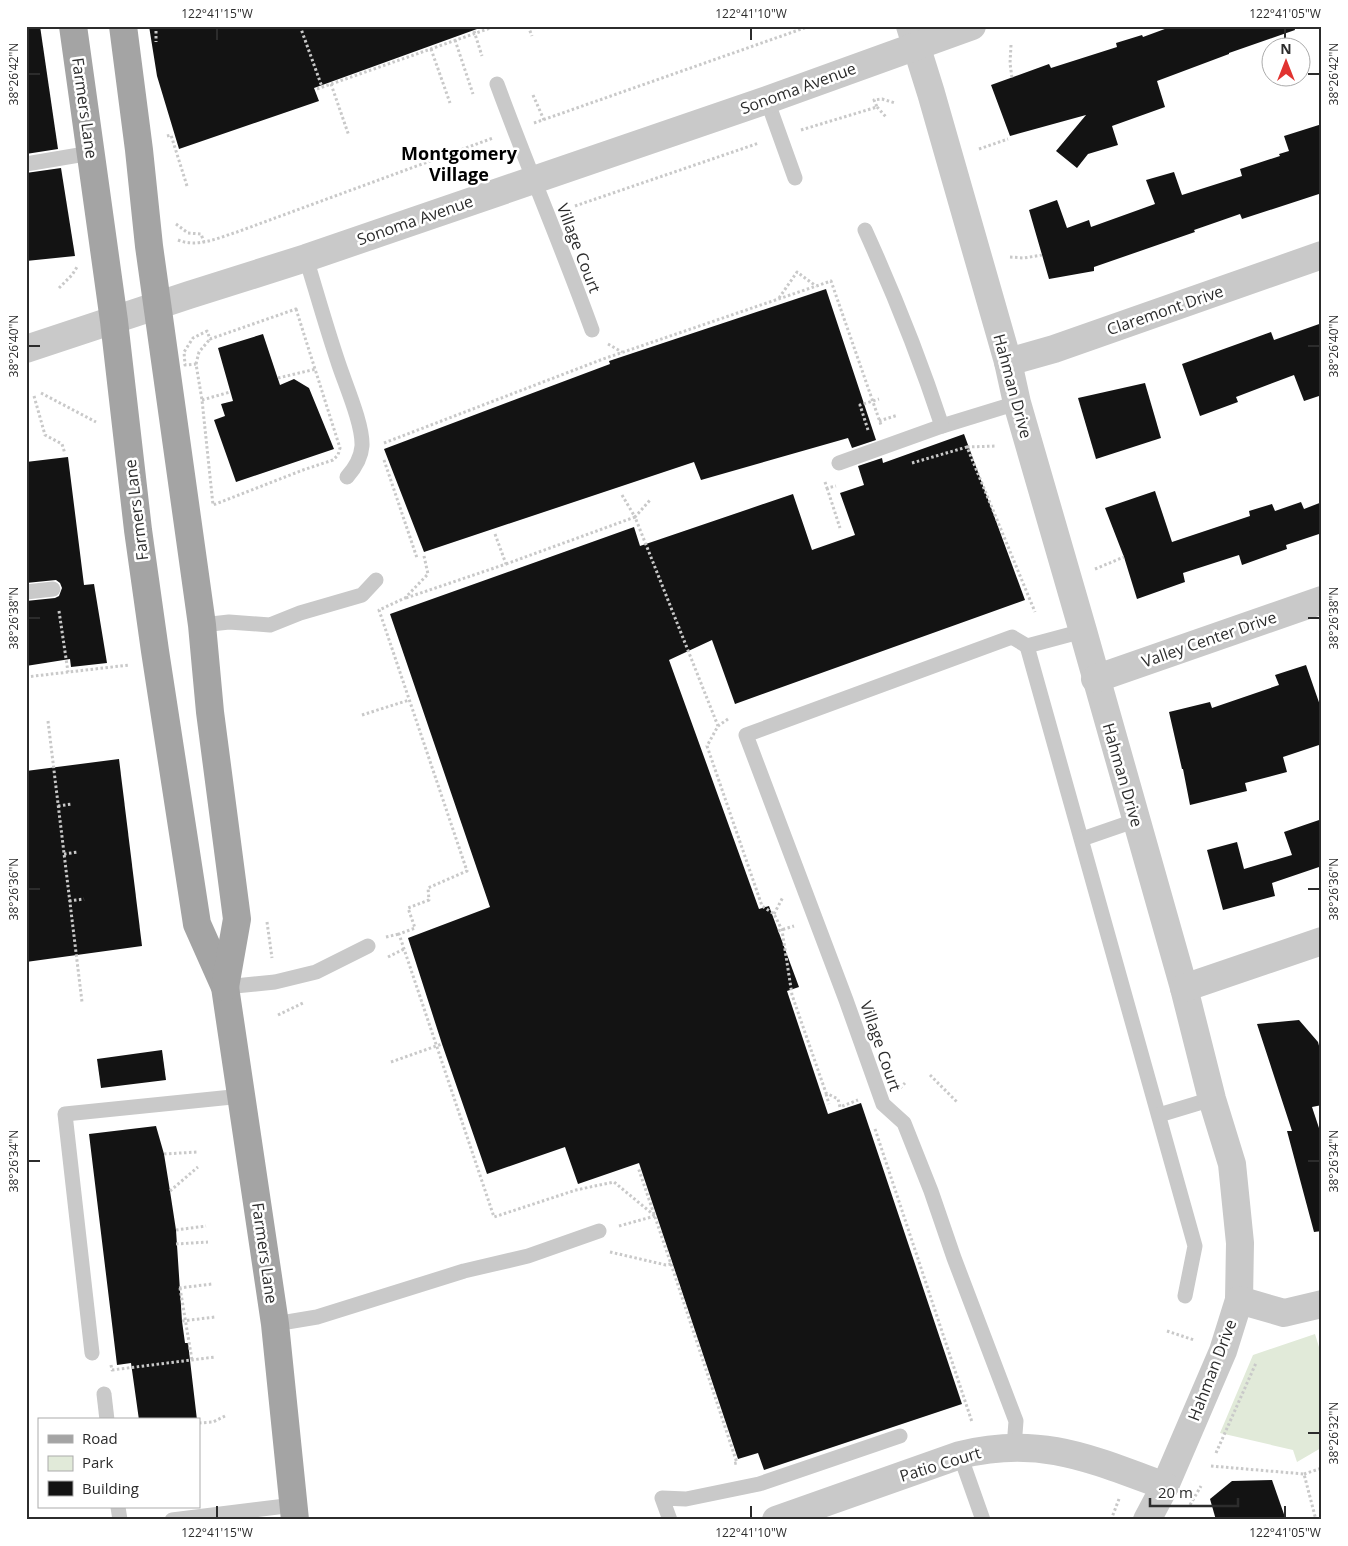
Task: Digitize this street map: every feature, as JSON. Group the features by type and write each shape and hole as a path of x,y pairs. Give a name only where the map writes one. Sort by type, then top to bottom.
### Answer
{"main road":[{"name":"Farmers Lane","path":"74,26 114,321 138,530 197,924 226,987 276,1324 295,1512"},
{"name":"Farmers Lane","path":"123,26 149,246 202,625 210,712 237,919 226,987"}],"street":[{"name":"Sonoma Avenue","path":"26,350 306,258 767,100 913,36 972,26"},
{"name":"Hahman Drive","path":"913,36 1008,362 1017,403 1137,820 1184,988 1212,1099 1232,1164 1240,1243 1238,1300 1223,1350 1165,1486 1146,1520"},
{"name":"Claremont Drive","path":"1008,362 1054,350 1322,255"},
{"name":"Valley Center Drive","path":"1096,679 1322,600"},
{"path":"1184,988 1322,941"},
{"path":"1238,1300 1284,1313 1322,1304"},
{"name":"Patio Court","path":"776,1520 979,1450 1014,1447 1038,1448 1082,1456 1165,1486"}],"lane":[{"name":"Village Court","path":"497,84 592,330"},
{"path":"767,100 795,178"},
{"path":"26,164 91,153"},
{"path":"866,230 911,338 942,426"},
{"path":"306,258 338,363 354,407 362,439 357,465 347,477"},
{"path":"839,463 942,426 1017,403"},
{"path":"202,625 229,622 270,625 300,613 362,596 376,580"},
{"path":"26,592 53,589"},
{"path":"1083,631 1027,646 1196,1246 1186,1296"},
{"name":"Village Court","path":"1014,1447 1016,1421 954,1258 931,1191 904,1123 883,1104 846,1000 746,735 1012,637 1027,646"},
{"path":"1082,840 1137,820"},
{"path":"226,987 275,982 316,972 368,946"},
{"path":"92,1354 66,1114 242,1096"},
{"path":"1159,1115 1212,1099"},
{"path":"276,1324 317,1317 464,1271 528,1256 599,1231"},
{"path":"104,1394 107,1418"},
{"path":"670,1520 662,1498 686,1499 759,1484 900,1436"},
{"path":"960,1455 983,1520"},
{"path":"172,1520 295,1512"}],"path":[{"path":"300,26 322,87"},
{"path":"317,89 474,32 496,26"},
{"path":"528,26 532,36"},
{"path":"171,221 188,233 201,234 204,242 237,232 514,130 810,26"},
{"path":"474,32 482,56"},
{"path":"455,40 473,94"},
{"path":"1011,45 1010,63 1012,78"},
{"path":"431,49 450,102"},
{"path":"331,84 349,136"},
{"path":"533,95 544,120"},
{"path":"887,118 877,107 874,100 882,99 896,102"},
{"path":"575,206 780,136 877,107"},
{"path":"161,138 171,135 187,186"},
{"path":"978,149 1008,139"},
{"path":"1010,256 1024,258 1042,255"},
{"path":"59,288 72,275 80,262"},
{"path":"778,299 797,272 816,286"},
{"path":"379,445 603,359 831,280 882,428"},
{"path":"296,309 340,448 338,455 333,460 213,505 202,400 196,364 198,352 210,339 296,309"},
{"path":"193,338 207,331 210,339"},
{"path":"184,352 186,365 196,364"},
{"path":"278,378 338,363"},
{"path":"202,400 230,392"},
{"path":"41,393 99,424"},
{"path":"34,396 45,435 62,444 65,454"},
{"path":"868,433 860,405 879,399"},
{"path":"879,421 905,413"},
{"path":"908,464 967,447 996,446"},
{"path":"967,447 1036,612"},
{"path":"382,453 417,558"},
{"path":"824,480 840,528"},
{"path":"827,488 836,486"},
{"path":"622,495 635,517 718,726"},
{"path":"651,499 635,517 406,598 379,610 467,871 428,888 429,900 408,908 415,928 398,934 494,1216 576,1190 614,1182 655,1216"},
{"path":"495,534 506,564"},
{"path":"406,598 428,574 424,556"},
{"path":"53,589 56,589 68,672"},
{"path":"26,677 132,664"},
{"path":"362,715 409,700"},
{"path":"734,716 718,726 707,746 762,906 774,914 782,930 792,994 826,1093 828,1104"},
{"path":"48,721 82,1002"},
{"path":"58,806 72,804"},
{"path":"64,854 78,852"},
{"path":"69,901 84,899"},
{"path":"278,1015 303,1003"},
{"path":"391,1062 442,1044"},
{"path":"930,1075 958,1103"},
{"path":"826,1093 838,1099 840,1106 863,1098"},
{"path":"874,1125 972,1422"},
{"path":"164,1154 197,1152"},
{"path":"170,1191 198,1167"},
{"path":"638,1167 737,1462 728,1465"},
{"path":"599,1231 655,1216"},
{"path":"176,1230 206,1226"},
{"path":"176,1244 208,1242"},
{"path":"607,1251 666,1266 671,1264"},
{"path":"192,1360 179,1288 212,1284"},
{"path":"184,1321 216,1317"},
{"path":"1167,1331 1194,1340"},
{"path":"111,1364 112,1370 216,1357"},
{"path":"1216,1453 1256,1363"},
{"path":"200,1423 213,1422 226,1416"},
{"path":"1211,1466 1304,1474 1322,1468"},
{"path":"1304,1474 1316,1520"},
{"path":"1187,1511 1201,1486"},
{"path":"1111,1520 1120,1500"}],"green space":[{"path":"1315,1334 1322,1357 1321,1448 1297,1462 1293,1450 1220,1433 1253,1355"}],"building":[{"path":"26,26 40,26 58,149 26,154"},
{"path":"149,26 477,26 477,29 314,88 319,101 179,149 157,76"},
{"path":"1173,26 1294,26 1295,30 1272,38 1260,38 1260,42 1157,81 1165,107 1112,126 1118,145 1088,154 1077,168 1056,151 1086,115 1010,136 991,85 1049,64 1051,68 1117,47 1116,43 1142,35 1143,37"},
{"path":"1322,124 1322,193 1242,219 1240,214 1194,230 1195,232 1094,267 1094,271 1049,279 1029,210 1057,200 1067,228 1089,220 1091,227 1155,204 1146,180 1174,172 1182,195 1242,176 1240,169 1280,156 1279,154 1289,151 1284,136"},
{"path":"61,168 75,256 26,261 26,173"},
{"path":"826,289 876,440 852,448 848,438 701,480 694,462 424,552 384,449 610,364 609,361"},
{"path":"1322,323 1322,395 1304,401 1294,375 1236,397 1238,402 1200,416 1182,364 1271,332 1274,340"},
{"path":"263,334 280,385 294,379 309,388 334,449 236,482 214,420 225,416 221,404 233,401 218,348"},
{"path":"1145,383 1161,438 1096,459 1078,398"},
{"path":"964,434 1025,600 735,704 712,640 669,660 759,909 769,906 799,987 787,991 828,1114 861,1103 962,1404 764,1470 758,1453 738,1459 639,1163 578,1184 565,1147 487,1174 408,938 490,907 390,614 634,527 640,546 793,494 812,550 855,535 840,493 864,485 858,466 882,458 883,463"},
{"path":"68,457 84,585 94,584 107,663 71,667 70,659 26,666 26,601 55,598 59,596 62,588 56,580 26,583 26,462"},
{"path":"1155,491 1172,542 1250,516 1249,511 1272,504 1275,511 1301,502 1304,509 1322,502 1322,533 1286,545 1287,549 1242,565 1239,555 1183,573 1185,582 1137,599 1124,557 1105,508"},
{"path":"1306,665 1322,711 1322,744 1283,757 1287,772 1245,783 1247,791 1190,805 1169,712 1210,702 1212,708 1279,685 1275,675"},
{"path":"119,759 142,946 26,962 26,771"},
{"path":"1322,819 1322,866 1272,883 1275,896 1223,910 1207,850 1237,842 1244,869 1292,855 1284,832"},
{"path":"1299,1020 1318,1042 1322,1057 1322,1105 1312,1107 1322,1137 1322,1231 1314,1232 1287,1131 1292,1131 1257,1024"},
{"path":"162,1050 166,1080 101,1088 97,1059"},
{"path":"156,1126 164,1154 176,1230 182,1321 185,1343 188,1343 197,1418 139,1418 131,1363 117,1365 89,1134"},
{"path":"1272,1480 1286,1520 1216,1520 1210,1499 1232,1481"}],"district":[{"name":"Montgomery Village","path":"459,164"}]}
